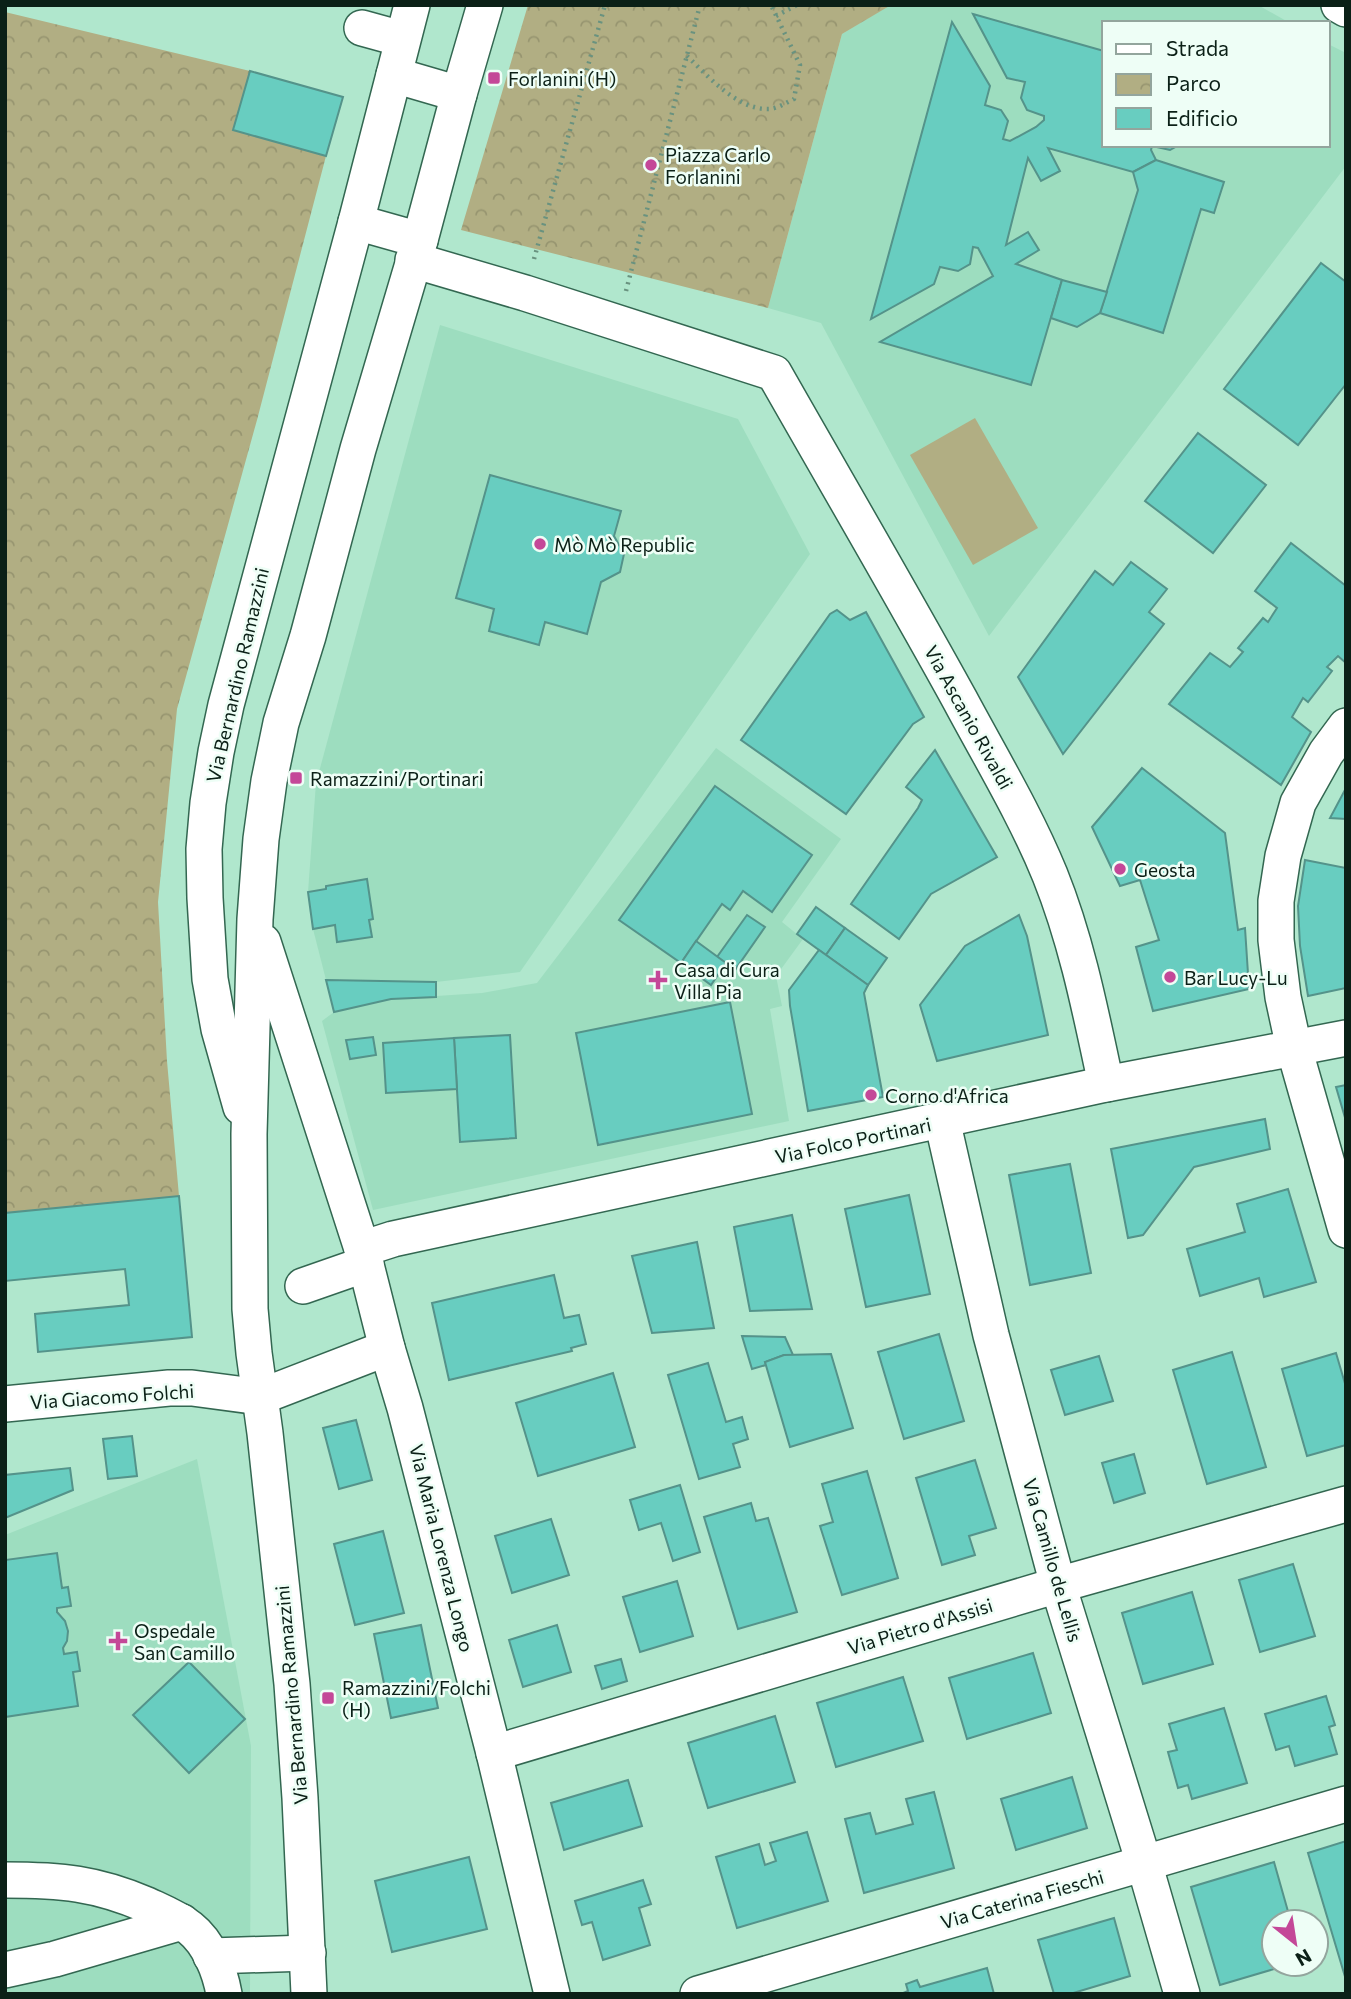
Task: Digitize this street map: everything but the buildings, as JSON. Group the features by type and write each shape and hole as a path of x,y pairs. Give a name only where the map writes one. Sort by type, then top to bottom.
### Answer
{"street":[{"name":"Via Bernardino Ramazzini","path":"249,1134 225,1056 210,979 204,849 208,803 226,705 412,5"},
{"name":"Via Bernardino Ramazzini","path":"309,1994 292,1684 250,1309 249,1134 255,919 265,808 281,723 308,636 358,449 485,5"},
{"path":"1339,5 1346,9"},
{"path":"362,28 402,39"},
{"path":"394,75 459,94"},
{"path":"356,222 416,250 525,293 618,323"},
{"name":"Via Ascanio Rivaldi","path":"618,323 774,373 941,666 1022,815 1050,875 1069,930 1106,1084"},
{"path":"1346,726 1326,753 1298,803 1283,856 1276,901 1276,940 1283,997 1294,1048 1346,1230"},
{"name":"Via Bernardino Ramazzini","path":"255,919 364,1256 387,1348"},
{"name":"Via Folco Portinari","path":"303,1286 393,1239 1106,1084 1346,1038"},
{"name":"Via Camillo de Lellis","path":"942,1120 991,1335 1058,1585 1182,1994"},
{"path":"260,1397 387,1348"},
{"name":"Via Maria Lorenza Longo","path":"387,1348 494,1753 552,1994"},
{"name":"Via Giacomo Folchi","path":"5,1404 180,1388 260,1397"},
{"name":"Via Pietro d'Assisi","path":"494,1753 1058,1585 1346,1504"},
{"name":"Via Caterina Fieschi","path":"698,1994 1346,1804"},
{"path":"5,1880 60,1881 92,1885 129,1897 182,1922 192,1930 211,1956 221,1975 224,1994"},
{"path":"5,1970 55,1959 182,1922"},
{"path":"211,1956 308,1953"}],"path":[{"path":"525,293 605,5"},
{"path":"618,323 700,5"},
{"path":"687,56 724,91 752,107 771,109 794,99 800,65 771,5"},
{"path":"776,16 797,5"}],"shaded area":[{"path":"890,5 1258,5 1286,21 1102,21 1102,147 1330,147 1330,45 1346,53 1346,166 989,636 821,323 768,308 842,34"},
{"path":"440,325 738,419 810,554 520,972 436,982 326,980 313,929 308,892 316,783"},
{"name":"Casa di Cura Villa Pia","path":"716,748 841,839 782,922 803,939 776,976 782,1006 770,1009 789,1121 373,1210 322,1021 334,1012 391,999 482,993 537,983"},
{"name":"Ospedale San Camillo","path":"197,1459 251,1746 250,1994 5,1994 5,1535"}],"green space":[{"name":"Piazza Carlo Forlanini","path":"528,5 891,5 842,34 768,308 461,230"},
{"path":"5,12 250,71 234,130 326,156 177,709 158,902 167,1061 179,1196 5,1213"},
{"path":"975,418 1038,528 973,565 910,455"}],"place":[{"name":"Forlanini (H)","path":"494,78"},
{"name":"Piazza Carlo Forlanini","path":"651,165"},
{"name":"Mò Mò Republic","path":"540,544"},
{"name":"Ramazzini/Portinari","path":"296,778"},
{"name":"Geosta","path":"1120,869"},
{"name":"Bar Lucy-Lu","path":"1170,977"},
{"name":"Casa di Cura Villa Pia","path":"658,980"},
{"name":"Corno d'Africa","path":"871,1095"},
{"name":"Ospedale San Camillo","path":"118,1641"},
{"name":"Ramazzini/Folchi (H)","path":"328,1698"}]}
